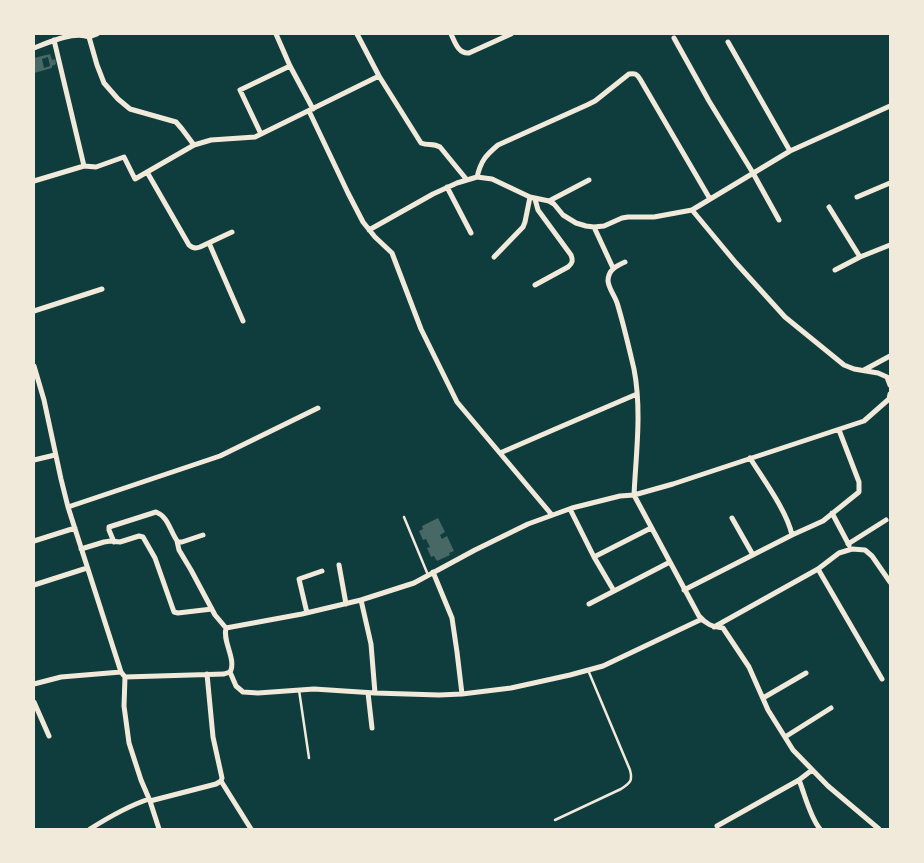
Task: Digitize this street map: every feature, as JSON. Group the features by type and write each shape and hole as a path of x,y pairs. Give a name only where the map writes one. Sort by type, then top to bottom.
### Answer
{"street":[{"path":"34,48 54,40 79,34 89,37 97,34"},
{"path":"276,34 363,222 392,253 421,329 457,402 552,516"},
{"path":"357,34 421,143 426,145 435,144 440,147 467,180"},
{"path":"451,34 458,49 461,53 465,54 511,34"},
{"path":"89,37 104,83 118,99 130,109 176,122 194,145"},
{"path":"674,38 754,173 778,220"},
{"path":"54,40 84,166"},
{"path":"728,42 790,151"},
{"path":"261,134 240,90 290,66"},
{"path":"477,177 481,163 487,154 498,145 595,101 629,74 634,73 637,74 710,199"},
{"path":"34,180 84,166 96,167 124,157 134,179 194,145 212,140 256,136 380,76"},
{"path":"369,230 433,194 477,177 492,179 532,198 549,201 564,215 576,223 586,226 604,226 622,218 654,217 692,210 790,151 890,106"},
{"path":"147,172 191,248 210,243 232,232"},
{"path":"549,201 589,180"},
{"path":"857,197 890,183"},
{"path":"447,188 472,233"},
{"path":"494,257 523,227 532,198"},
{"path":"532,198 538,210 572,259 572,264 568,267 535,285"},
{"path":"829,207 860,257"},
{"path":"692,210 785,318 844,365 887,377 890,386"},
{"path":"594,227 613,268"},
{"path":"210,243 243,321"},
{"path":"835,270 890,245"},
{"path":"624,262 613,268 608,280 620,313 634,371 637,394 638,435 634,495 699,616 705,623 723,628 729,636 749,667 768,710 793,750 828,786 879,829"},
{"path":"34,311 102,289"},
{"path":"864,370 890,356"},
{"path":"34,366 44,400 68,507 123,674 128,743 160,829"},
{"path":"500,454 560,426 637,394"},
{"path":"226,628 346,604 414,583 484,545 528,524 570,509 673,484 864,421 889,398 890,394"},
{"path":"68,507 220,456 318,408"},
{"path":"684,590 823,521 859,492 859,482 839,430"},
{"path":"34,460 56,455"},
{"path":"750,458 786,517 792,535"},
{"path":"570,509 594,557 614,591"},
{"path":"114,542 109,527 156,512 161,514 167,522 177,541 179,550 215,615 226,628"},
{"path":"832,514 852,549"},
{"path":"732,518 754,555"},
{"path":"848,544 886,520"},
{"path":"34,541 75,528"},
{"path":"594,557 652,528"},
{"path":"177,541 182,542 203,535"},
{"path":"81,549 104,542 120,542 139,536 144,539 155,558 173,611 175,613 212,609"},
{"path":"714,627 818,569 839,553 852,549 865,550 872,556 890,582"},
{"path":"589,604 670,562"},
{"path":"339,565 346,604"},
{"path":"34,585 87,568"},
{"path":"818,569 882,678"},
{"path":"307,613 299,579 322,571"},
{"path":"431,574 452,618 462,694"},
{"path":"361,600 371,644 375,693"},
{"path":"226,628 224,630 225,638 232,669 230,672 236,686 243,692 258,693 314,689 438,695 511,688 603,666 702,620"},
{"path":"34,684 62,677 123,674 224,674 230,672"},
{"path":"207,674 221,781 251,829"},
{"path":"763,698 806,674"},
{"path":"368,693 372,728"},
{"path":"34,702 49,736"},
{"path":"785,737 831,708"},
{"path":"717,826 799,780 812,770"},
{"path":"799,780 820,829"},
{"path":"90,829 139,802 216,784 221,781"}],"lane":[{"path":"404,517 431,574"},
{"path":"555,820 620,789 628,784 632,777 588,670"},
{"path":"299,690 309,758"}],"building":[{"path":"50,54 52,60 55,59 56,64 52,68 34,73 34,58","holes":["48,57 50,66 44,68 42,59"]},
{"path":"438,518 445,532 440,535 442,539 447,536 454,551 437,561 434,556 431,557 427,548 430,547 426,539 423,540 419,531 423,529 422,526"}]}
